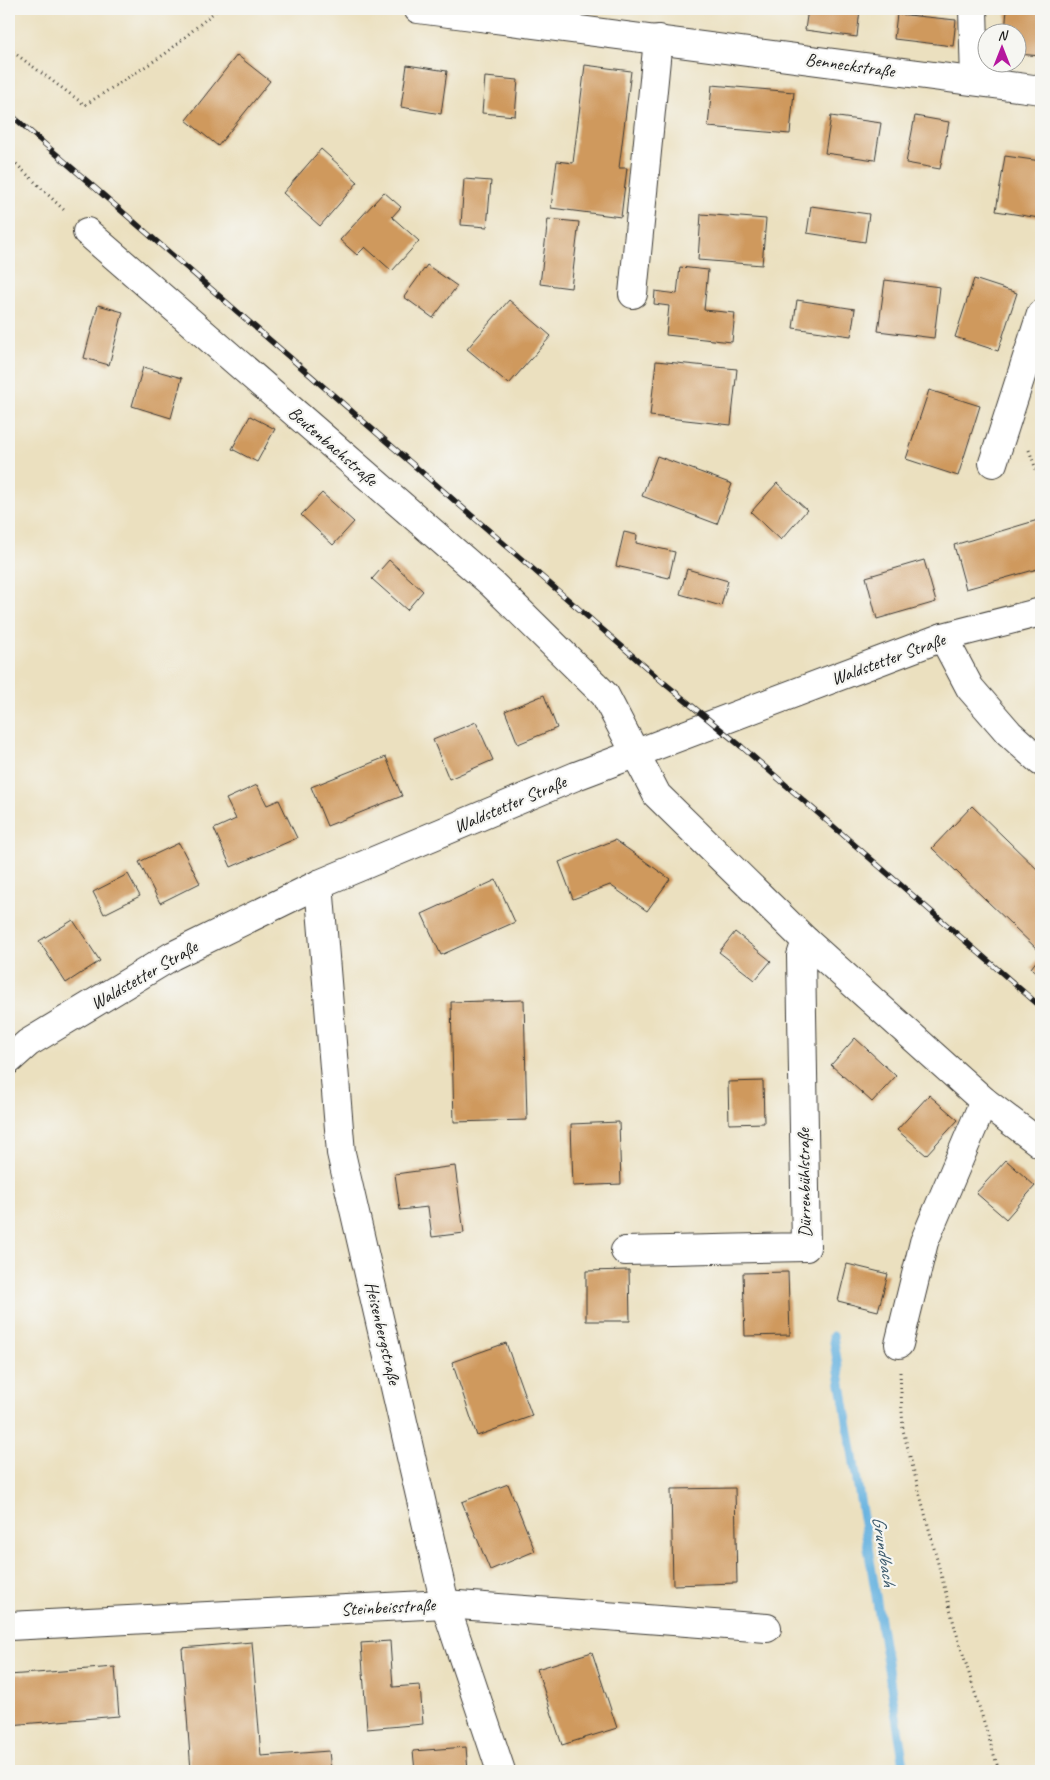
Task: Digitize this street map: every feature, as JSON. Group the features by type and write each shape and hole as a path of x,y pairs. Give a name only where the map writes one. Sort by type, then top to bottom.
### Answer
{"street":[{"name":"Benneckstraße","path":"418,9 535,16 658,39 1041,90"},
{"path":"973,9 975,82"},
{"path":"633,294 658,39"},
{"name":"Beutenbachstraße","path":"87,232 492,584 605,695 636,754"},
{"path":"993,463 1041,317"},
{"name":"Waldstetter Straße","path":"9,1060 28,1043 172,956 319,884 567,780 943,637 1041,612"},
{"path":"943,637 970,688 1010,733 1041,762"},
{"path":"636,754 657,795 806,941 984,1100 1041,1144"},
{"name":"Heisenbergstraße","path":"319,884 341,1153 445,1604 501,1771"},
{"name":"Dürrenbühlstraße","path":"625,1251 806,1247 801,956 806,941"},
{"path":"899,1344 924,1242 984,1100"},
{"name":"Steinbeisstraße","path":"9,1626 445,1604 767,1628"}],"path":[{"path":"9,49 85,105 165,54 218,9"},
{"path":"9,158 87,232"},
{"path":"899,1344 903,1430 955,1628 999,1771"}],"building":[{"path":"808,9 860,9 857,37 805,30"},
{"path":"1007,9 1041,9 1041,56 1028,55 1028,22 1006,22"},
{"path":"897,14 956,20 953,46 894,39"},
{"path":"237,55 270,81 218,146 186,120"},
{"path":"407,65 447,71 441,114 401,107"},
{"path":"585,65 631,71 619,168 627,168 621,217 551,208 557,161 573,163"},
{"path":"485,77 518,80 515,116 482,113"},
{"path":"712,85 794,92 790,134 708,127"},
{"path":"831,116 881,123 875,160 825,153"},
{"path":"915,116 949,122 940,169 906,163"},
{"path":"321,149 358,182 320,226 283,193"},
{"path":"1005,156 1041,161 1039,218 996,211"},
{"path":"464,179 491,181 487,227 461,225"},
{"path":"384,192 401,207 392,217 419,241 392,271 365,247 357,255 340,240"},
{"path":"811,206 869,214 865,242 807,233"},
{"path":"701,214 766,219 762,265 698,260"},
{"path":"548,219 579,222 571,288 540,284"},
{"path":"427,265 457,286 433,318 404,297"},
{"path":"680,267 708,270 704,310 735,313 732,342 666,335 669,306 654,304 655,291 677,294"},
{"path":"974,279 1017,293 998,351 955,337"},
{"path":"885,280 940,287 934,338 878,331"},
{"path":"509,300 551,336 509,384 467,349"},
{"path":"797,300 855,309 851,336 793,328"},
{"path":"98,305 123,312 109,365 84,358"},
{"path":"656,361 737,369 731,425 650,416"},
{"path":"143,367 182,378 171,418 132,406"},
{"path":"929,390 980,406 958,476 906,459"},
{"path":"250,416 275,429 257,462 232,449"},
{"path":"657,456 732,484 717,524 642,496"},
{"path":"777,483 807,510 781,540 751,512"},
{"path":"322,493 354,522 333,545 301,515"},
{"path":"1038,520 1041,530 1041,568 966,589 954,545"},
{"path":"624,532 637,535 636,543 675,552 669,578 616,566"},
{"path":"389,560 423,591 407,610 372,579"},
{"path":"924,560 936,602 877,619 866,577"},
{"path":"687,569 728,581 721,606 680,594"},
{"path":"544,695 557,728 518,744 505,711"},
{"path":"476,722 493,760 449,779 433,740"},
{"path":"386,757 402,796 327,826 311,787"},
{"path":"257,785 267,805 279,800 297,838 231,867 214,829 236,819 226,799"},
{"path":"972,806 1041,873 1041,948 1039,951 932,848"},
{"path":"615,840 670,879 647,911 610,885 573,899 559,862"},
{"path":"179,843 200,883 160,903 139,862"},
{"path":"128,874 140,896 104,914 93,892"},
{"path":"496,880 515,922 441,955 422,914"},
{"path":"73,920 100,961 66,983 39,941"},
{"path":"735,932 771,961 755,980 719,952"},
{"path":"1041,955 1041,977 1031,968"},
{"path":"524,1000 527,1120 454,1122 451,1002"},
{"path":"855,1038 896,1076 872,1102 831,1065"},
{"path":"763,1081 764,1123 729,1124 728,1082"},
{"path":"929,1095 958,1120 926,1155 897,1130"},
{"path":"619,1122 621,1184 573,1186 571,1124"},
{"path":"1006,1160 1035,1186 1006,1219 976,1193"},
{"path":"455,1166 464,1233 432,1237 428,1207 400,1210 395,1174"},
{"path":"847,1264 888,1274 878,1311 838,1301"},
{"path":"629,1270 630,1321 586,1321 586,1271"},
{"path":"788,1272 790,1335 745,1336 743,1273"},
{"path":"506,1343 532,1416 477,1436 452,1362"},
{"path":"508,1484 535,1551 490,1570 462,1502"},
{"path":"735,1488 737,1583 673,1585 671,1489"},
{"path":"390,1641 393,1687 420,1685 423,1724 367,1729 361,1643"},
{"path":"252,1642 261,1756 329,1751 331,1771 191,1771 182,1648"},
{"path":"592,1652 617,1728 562,1745 537,1669"},
{"path":"115,1667 119,1716 9,1725 9,1675"},
{"path":"466,1747 468,1771 415,1771 413,1751"}],"waterway":[{"name":"Grundbach","path":"833,1336 905,1771"}],"railway":[{"path":"9,113 664,683 742,747 1041,1007"}]}
